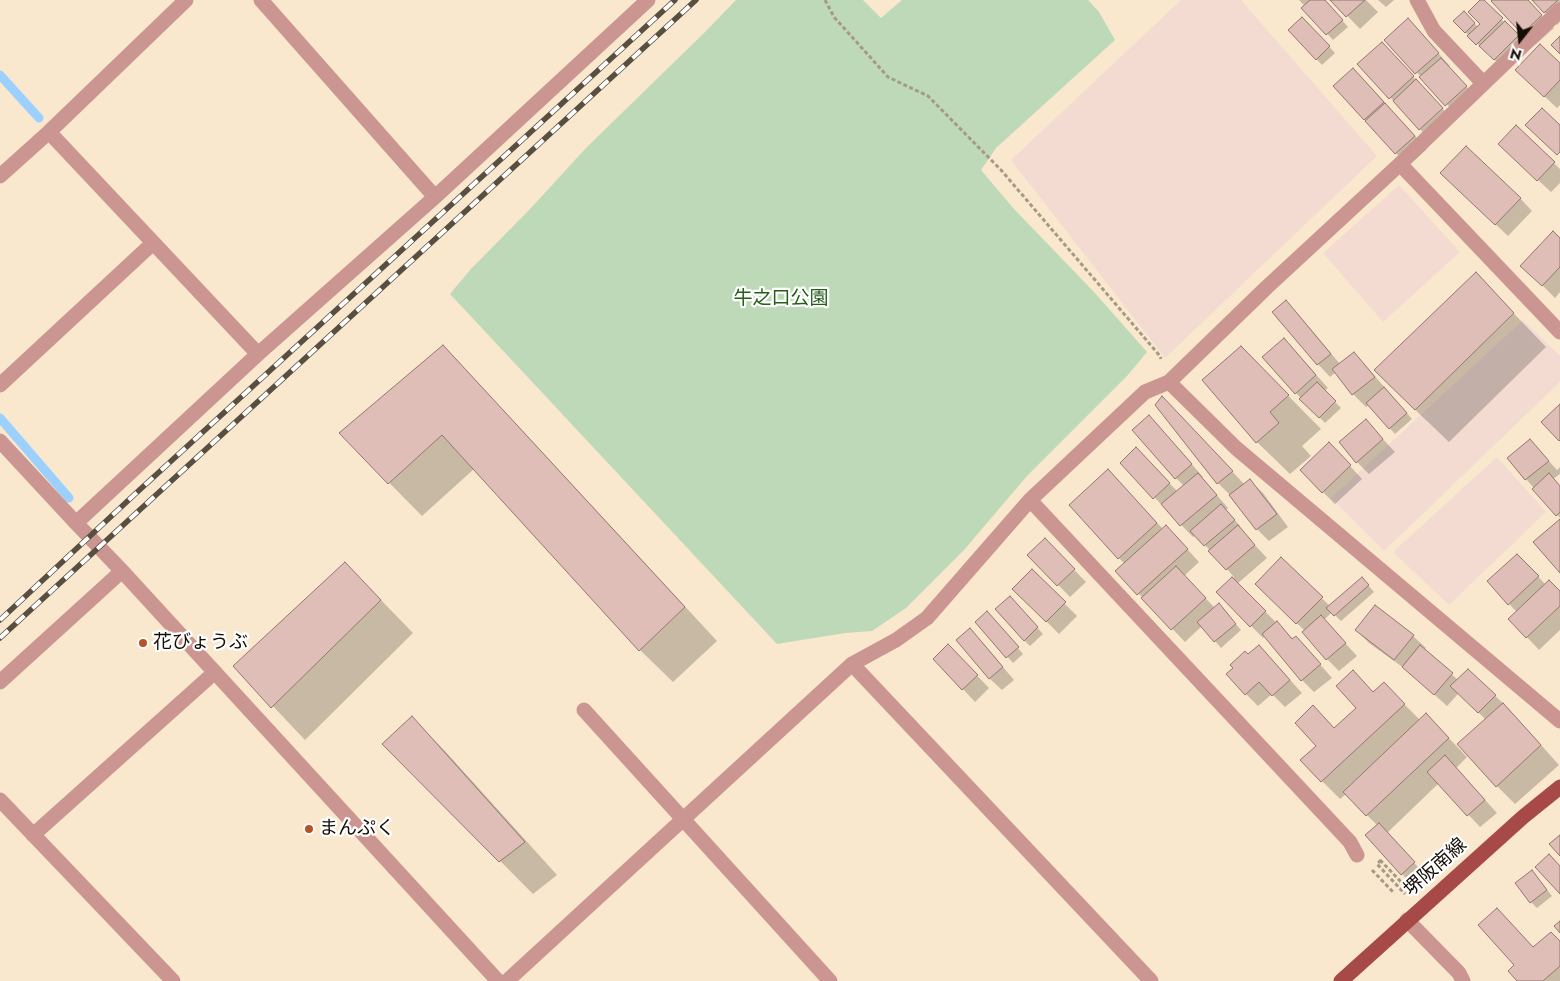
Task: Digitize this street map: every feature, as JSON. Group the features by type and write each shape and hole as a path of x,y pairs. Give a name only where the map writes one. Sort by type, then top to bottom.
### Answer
{"main road":[{"name":"堺阪南線","path":"1341,981 1523,817 1560,787"}],"street":[{"path":"0,176 49,132 186,0"},
{"path":"261,0 435,197"},
{"path":"76,523 258,354 435,197 648,0"},
{"path":"1417,0 1434,31 1484,83"},
{"path":"507,981 852,664 896,640 927,618 1030,500 1144,392 1170,382 1267,287 1400,164 1560,10"},
{"path":"49,132 258,354"},
{"path":"1400,164 1560,332"},
{"path":"0,385 153,243"},
{"path":"1170,382 1236,448 1560,720"},
{"path":"0,441 122,571 498,981"},
{"path":"1030,500 1350,842 1357,855"},
{"path":"0,682 122,571"},
{"path":"852,664 1151,981"},
{"path":"33,835 215,672"},
{"path":"584,710 830,981"},
{"path":"0,800 173,981"},
{"path":"1407,920 1459,973 1462,981"}],"path":[{"path":"825,0 834,17 888,77 928,96 1000,170 1160,356 1170,382"},
{"path":"1357,855 1394,893"},
{"path":"1393,882 1377,864 1381,860 1404,885"}],"shaded area":[{"path":"1181,0 1241,0 1377,156 1165,358 1011,160"},
{"path":"1399,185 1460,252 1383,322 1323,253"},
{"path":"1523,320 1560,356 1560,382 1384,551 1331,498"},
{"path":"1497,457 1546,512 1449,605 1393,552"}],"green space":[{"name":"牛之口公園","path":"736,0 863,0 881,18 902,0 1088,0 1099,12 1115,40 996,148 981,170 1014,209 1094,292 1147,352 1127,376 1027,476 964,550 906,608 872,631 845,633 777,644 450,294 470,270 586,148"}],"building":[{"path":"1310,0 1325,0 1343,20 1326,35 1301,8"},
{"path":"1330,0 1365,0 1346,17"},
{"path":"1480,0 1484,0 1503,18 1476,45 1467,36 1480,24 1468,12"},
{"path":"1492,0 1528,0 1542,15 1522,34"},
{"path":"1532,0 1558,0 1544,13"},
{"path":"1464,11 1475,23 1465,33 1453,21"},
{"path":"1302,17 1330,46 1316,60 1288,30"},
{"path":"1408,18 1439,53 1415,74 1384,40"},
{"path":"1505,21 1519,35 1494,60 1479,46"},
{"path":"1560,36 1560,54 1551,45"},
{"path":"1382,42 1414,76 1389,99 1357,64"},
{"path":"1540,44 1560,63 1560,80 1544,97 1515,70"},
{"path":"1441,58 1467,86 1445,106 1419,77"},
{"path":"1353,68 1384,102 1364,120 1333,86"},
{"path":"1416,79 1443,108 1419,130 1393,101"},
{"path":"1385,103 1415,136 1395,154 1365,121"},
{"path":"1542,108 1560,125 1560,152 1557,155 1525,125"},
{"path":"1516,125 1555,162 1537,181 1498,144"},
{"path":"1466,146 1521,198 1495,225 1440,173"},
{"path":"1553,231 1560,238 1560,267 1542,286 1520,266"},
{"path":"1476,272 1514,313 1415,410 1374,370"},
{"path":"1286,300 1331,354 1317,365 1272,312"},
{"path":"1284,338 1316,375 1295,394 1262,357"},
{"path":"443,345 685,607 639,651 442,435 388,484 339,433"},
{"path":"1241,346 1289,395 1270,412 1279,423 1256,443 1202,380"},
{"path":"1354,352 1375,377 1352,395 1332,369"},
{"path":"1317,382 1336,401 1319,418 1299,399"},
{"path":"1384,387 1407,413 1389,429 1366,403"},
{"path":"1162,396 1233,471 1217,484 1155,405"},
{"path":"1560,404 1560,440 1559,441 1541,422"},
{"path":"1149,415 1192,464 1175,479 1132,430"},
{"path":"1366,419 1383,439 1356,463 1339,442"},
{"path":"1530,439 1549,461 1525,480 1507,458"},
{"path":"1329,442 1351,465 1322,493 1300,470"},
{"path":"1136,447 1170,483 1153,499 1120,463"},
{"path":"1108,469 1157,523 1118,559 1069,505"},
{"path":"1198,473 1217,495 1180,526 1161,504"},
{"path":"1549,473 1560,486 1560,512 1556,516 1532,489"},
{"path":"1250,479 1277,514 1256,530 1229,495"},
{"path":"1221,504 1235,520 1204,546 1190,531"},
{"path":"1560,519 1560,573 1533,542"},
{"path":"1166,525 1188,549 1137,595 1115,571"},
{"path":"1238,525 1255,545 1226,570 1208,551"},
{"path":"1045,538 1075,569 1057,586 1027,555"},
{"path":"1517,554 1539,576 1508,605 1487,581"},
{"path":"1281,557 1323,597 1296,624 1255,584"},
{"path":"345,562 381,600 271,708 233,666"},
{"path":"1176,566 1206,598 1171,630 1141,598"},
{"path":"1032,569 1066,602 1046,622 1012,589"},
{"path":"1232,577 1266,611 1250,627 1216,592"},
{"path":"1362,577 1369,585 1334,616 1326,608"},
{"path":"1549,580 1560,591 1560,606 1526,638 1508,619"},
{"path":"1010,596 1038,627 1024,641 995,609"},
{"path":"1219,603 1236,624 1214,642 1197,622"},
{"path":"1375,605 1414,635 1394,660 1355,630"},
{"path":"987,611 1019,647 1006,658 975,622"},
{"path":"1321,615 1346,643 1326,660 1302,632"},
{"path":"1277,621 1292,639 1296,636 1321,664 1301,681 1262,634"},
{"path":"970,628 1003,667 989,679 956,640"},
{"path":"948,644 978,675 962,690 933,659"},
{"path":"1259,645 1290,680 1272,696 1259,682 1245,695 1226,674 1233,668 1230,665 1245,651 1248,654"},
{"path":"1420,645 1453,673 1434,695 1402,667"},
{"path":"1468,669 1496,695 1478,713 1450,686"},
{"path":"1353,670 1373,692 1384,682 1405,704 1321,782 1300,760 1316,746 1295,723 1313,705 1334,728 1356,708 1336,686"},
{"path":"1503,703 1541,745 1496,787 1457,744"},
{"path":"1426,713 1449,738 1366,816 1343,792"},
{"path":"412,716 525,842 499,862 382,744"},
{"path":"1445,755 1485,800 1467,816 1427,772"},
{"path":"1379,823 1415,862 1401,875 1365,835"},
{"path":"1560,835 1560,856 1549,844"},
{"path":"1549,854 1560,866 1560,894 1535,867"},
{"path":"1532,870 1547,890 1530,903 1515,883"},
{"path":"1497,908 1533,947 1551,932 1560,941 1560,966 1543,981 1517,981 1508,971 1514,965 1478,925"},
{"path":"1560,921 1560,933 1554,926"}],"waterway":[{"path":"0,75 39,118"},
{"path":"0,418 69,498"}],"railway":[{"path":"0,620 675,0"},
{"path":"0,638 696,0"}],"place":[{"name":"花びょうぶ","path":"143,643"},
{"name":"まんぷく","path":"309,829"}]}
